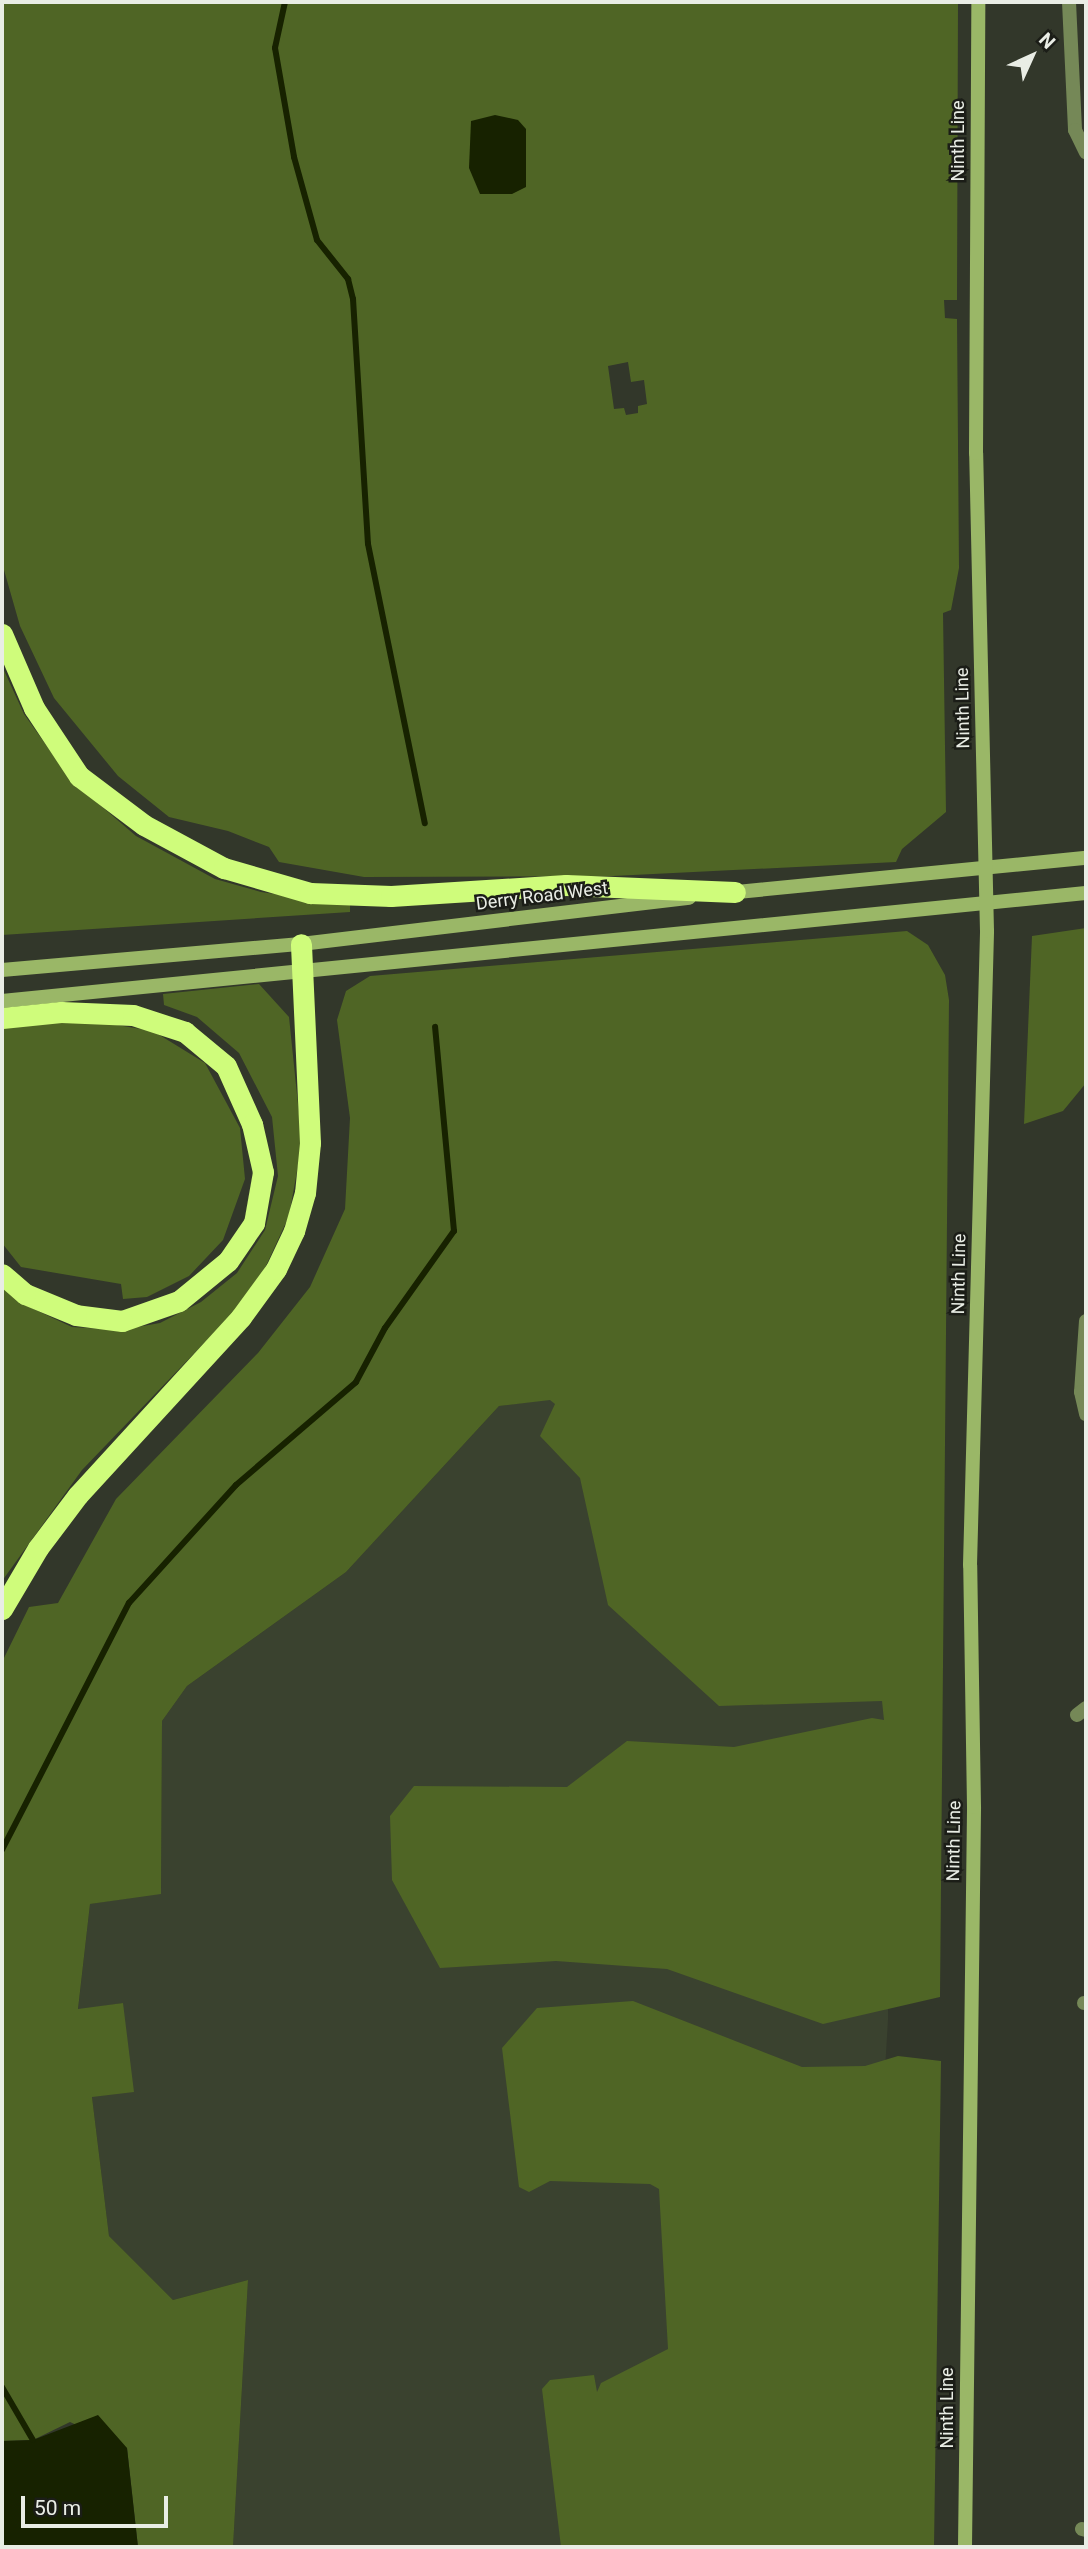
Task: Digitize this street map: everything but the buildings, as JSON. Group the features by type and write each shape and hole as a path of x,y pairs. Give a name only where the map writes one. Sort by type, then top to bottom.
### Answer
{"highway":[{"path":"2,634 34,708 79,776 144,825 223,868 310,892 391,896 566,885 734,892"},
{"path":"2,1609 38,1548 78,1495 241,1317 276,1269 305,1193 310,1143 301,944"},
{"path":"2,1018 61,1012 133,1015 185,1032 226,1066 252,1124 263,1172 254,1223 228,1261 179,1301 122,1321 76,1315 25,1294 2,1274"}],"main road":[{"name":"Ninth Line","path":"965,2547 974,1807 970,1564 987,901 976,453 978,2"},
{"name":"Derry Road West","path":"2,970 301,944 734,892 1086,858"},
{"path":"2,1002 1086,893"}],"street":[{"path":"1069,2 1075,130 1086,153"},
{"path":"1086,1321 1081,1392 1086,1414"}],"shaded area":[{"path":"495,115 518,120 526,129 526,187 512,194 480,194 469,168 471,121"},
{"path":"892,1354 888,2020 874,2254 879,2547 233,2547 248,2280 173,2300 109,2236 92,2097 123,2003 78,2010 90,1904 161,1893 162,1721 187,1686 346,1572 499,1406"},
{"path":"98,2415 127,2448 138,2547 2,2547 2,2441 33,2440"}],"green space":[{"path":"2,2 958,2 957,300 944,300 945,318 957,319 959,568 951,610 943,613 946,812 902,849 896,862 613,876 364,877 279,862 269,847 228,831 169,817 118,776 54,698 20,626 2,563","holes":["628,362 631,382 644,380 647,404 638,406 638,413 626,415 624,408 614,409 608,366"]},
{"path":"2,666 24,714 71,780 136,836 215,879 261,892 350,905 350,912 2,935"},
{"path":"1086,928 1086,1083 1063,1111 1024,1124 1032,936"},
{"path":"907,931 928,945 945,975 949,1000 940,1997 823,2024 667,1969 556,1961 440,1968 392,1880 390,1816 414,1786 567,1787 627,1741 734,1747 872,1718 884,1720 882,1701 719,1706 608,1605 580,1478 540,1436 555,1404 550,1400 499,1406 346,1572 187,1686 162,1721 161,1894 90,1904 78,2009 123,2003 134,2092 92,2097 109,2236 173,2300 248,2280 233,2547 138,2547 127,2448 70,2422 33,2440 2,2441 2,1662 29,1607 58,1603 116,1499 258,1353 310,1287 345,1209 350,1118 337,1020 346,991 370,976"},
{"path":"259,984 289,1017 302,1143 289,1216 265,1268 232,1314 82,1470 2,1581 2,1286 23,1304 72,1327 120,1330 160,1323 201,1302 237,1273 265,1230 278,1176 272,1117 239,1053 197,1017 164,1005 163,994"},
{"path":"75,1018 153,1031 205,1063 240,1128 245,1179 223,1240 189,1276 147,1297 123,1299 121,1284 21,1267 2,1243 2,1023"},
{"path":"633,2001 802,2067 865,2066 898,2056 941,2061 934,2547 561,2547 542,2389 550,2380 594,2375 597,2392 601,2383 668,2349 659,2189 650,2184 550,2181 529,2192 519,2187 502,2048 537,2008"}],"waterway":[{"path":"285,2 275,48 294,157 317,240 348,279 353,299 368,544 425,823"},
{"path":"2,1850 129,1603 236,1485 356,1382 385,1328 454,1231 435,1027"},
{"path":"2,2387 33,2440"}]}
